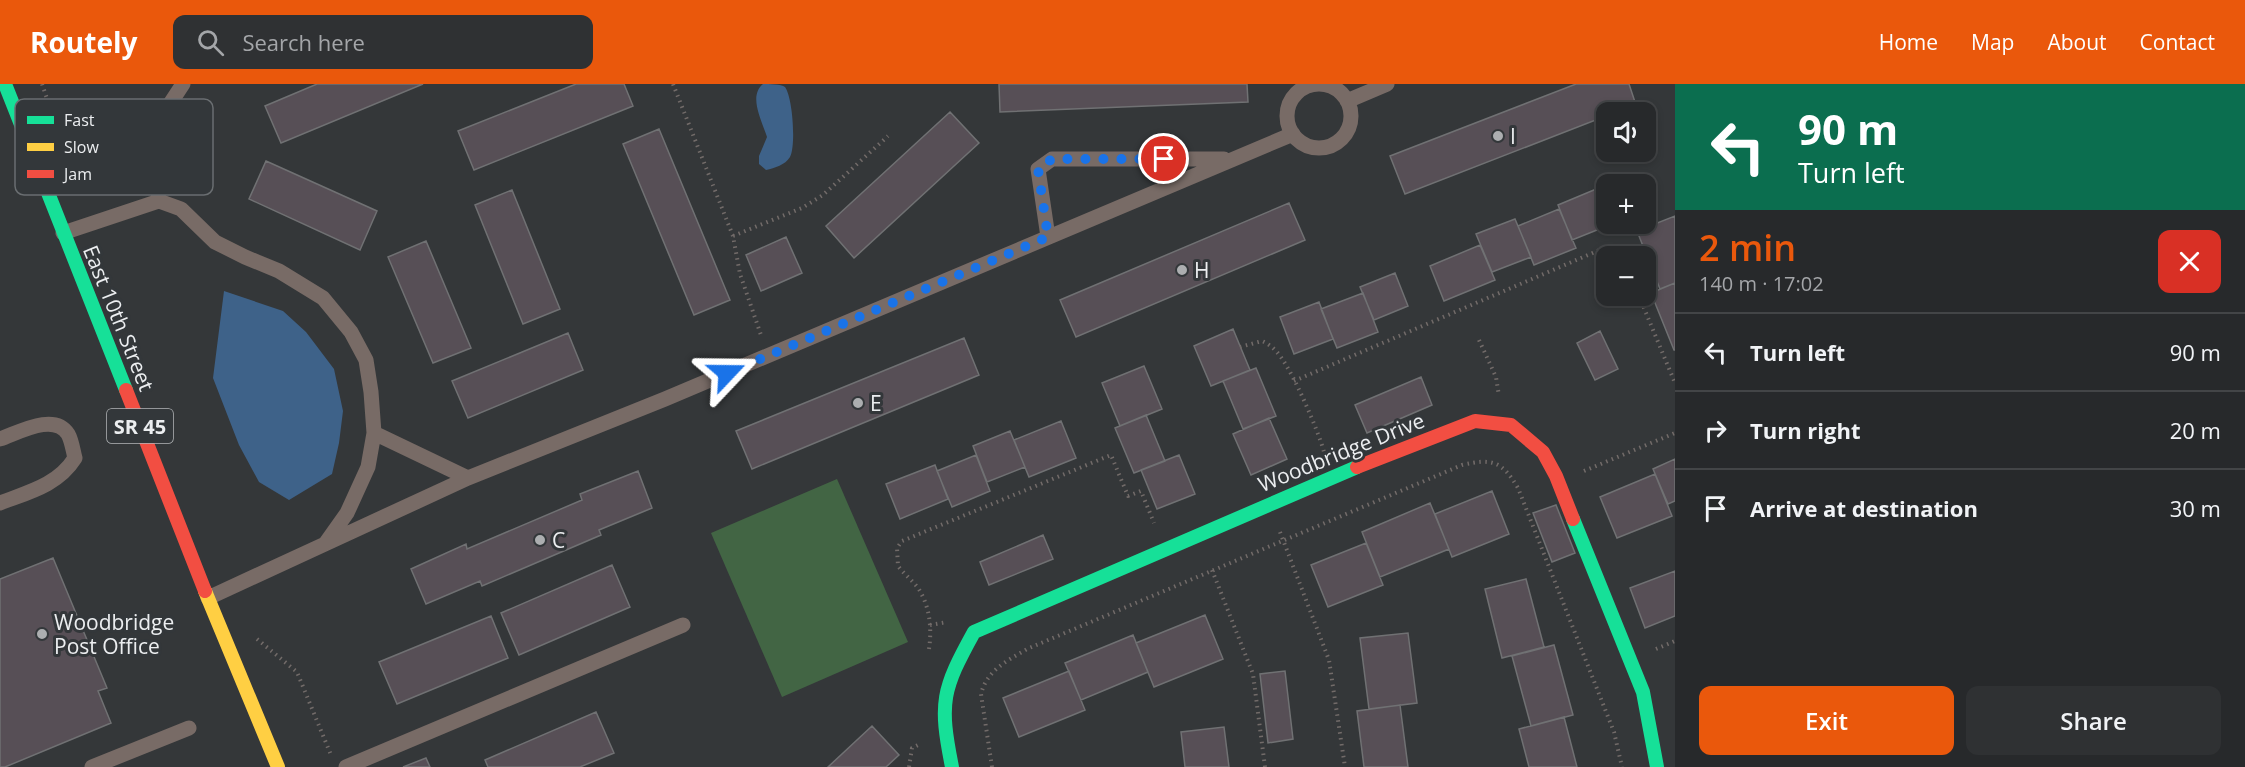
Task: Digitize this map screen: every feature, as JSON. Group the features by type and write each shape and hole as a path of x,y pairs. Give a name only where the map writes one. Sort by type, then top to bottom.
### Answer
{"street":[{"name":"East 10th Street","path":"5,84 15,110"},
{"name":"East 10th Street","path":"48,195 208,598 278,767"},
{"name":"Woodbridge Drive","path":"952,767 946,738 944,702 959,660 974,632 1344,472 1475,421 1511,425 1544,452 1556,476 1643,692 1657,767"}],"lane":[{"path":"173,99 183,84"},
{"path":"1321,84 1331,87 1341,93 1347,101 1351,112 1350,123 1340,141 1321,148 1310,147 1300,142 1288,125 1289,106 1301,90 1310,85 1321,84"},
{"path":"1347,101 1386,84"},
{"path":"208,598 468,478 768,356 1293,134"},
{"path":"1048,237 1038,169 1052,159 1232,159"},
{"path":"158,195 159,201"},
{"path":"63,233 159,201 181,209 215,242 279,271 324,298 351,332 366,360 374,433 368,467 347,513 325,544"},
{"path":"0,439 40,424 57,425 68,434 75,458 67,470 53,482 0,503"},
{"path":"374,433 468,478"},
{"path":"346,767 683,625"},
{"path":"92,767 189,728"}],"path":[{"path":"673,84 733,236 740,274 768,356"},
{"path":"733,236 802,208 823,195 888,136"},
{"path":"1294,381 1596,252"},
{"path":"1643,306 1675,383"},
{"path":"1240,347 1254,341 1262,341 1281,356 1322,446 1324,458"},
{"path":"1583,471 1675,433"},
{"path":"929,656 930,619 918,587 898,566 897,548 902,542 1111,455 1128,496 1141,490 1158,533"},
{"path":"992,767 981,694 991,673 1007,660 1027,649 1462,465 1485,461 1494,462 1504,468 1518,488 1614,732 1622,767"},
{"path":"1283,541 1329,660 1345,767"},
{"path":"1212,570 1253,674 1265,767"},
{"path":"930,625 951,620"},
{"path":"255,637 297,672 332,756"},
{"path":"1654,650 1675,641"},
{"path":"918,733 922,755"},
{"path":"909,767 912,748 920,744"}],"green space":[{"path":"837,479 908,642 782,697 711,533"}],"water":[{"path":"763,84 785,87 792,111 793,133 792,151 788,160 766,170 759,164 759,156 767,137 756,102 759,89"},
{"path":"224,291 283,311 306,332 334,369 343,411 332,474 289,500 259,482 239,445 213,378"}],"building":[{"path":"317,84 423,84 281,143 265,106"},
{"path":"576,84 624,84 633,106 474,170 458,131"},
{"path":"999,84 1247,84 1248,102 1000,112"},
{"name":"I","path":"1576,84 1629,84 1635,102 1596,102 1596,120 1405,194 1390,156"},
{"path":"950,112 979,143 854,258 826,226"},
{"path":"659,129 730,300 694,315 623,144"},
{"path":"266,161 377,211 360,250 249,199"},
{"path":"1596,189 1596,230 1572,240 1558,205"},
{"path":"512,190 560,309 523,324 475,205"},
{"name":"H","path":"1289,203 1305,240 1076,337 1060,300"},
{"path":"1559,209 1576,248 1534,265 1518,226"},
{"path":"1675,216 1675,283 1660,289 1656,279 1656,246 1643,246 1638,234 1656,234 1656,224"},
{"path":"1515,219 1531,257 1492,272 1476,234"},
{"path":"786,237 802,273 761,291 746,255"},
{"path":"426,241 471,348 433,363 388,257"},
{"path":"1480,245 1495,280 1444,301 1430,266"},
{"path":"1395,273 1408,306 1374,320 1360,287"},
{"path":"1675,283 1675,350 1656,305 1656,291"},
{"path":"1363,293 1378,332 1337,348 1321,309"},
{"path":"1319,302 1333,339 1294,354 1280,317"},
{"path":"1233,329 1250,370 1211,386 1194,346"},
{"path":"1600,331 1618,369 1595,380 1577,343"},
{"path":"568,333 583,370 468,418 452,381"},
{"name":"E","path":"964,338 979,375 752,469 736,431"},
{"path":"1144,366 1162,409 1120,426 1102,383"},
{"path":"1256,368 1276,416 1243,429 1223,381"},
{"path":"1421,377 1432,405 1367,433 1355,405"},
{"path":"1146,415 1165,461 1134,473 1115,428"},
{"path":"1269,418 1287,459 1251,475 1233,434"},
{"path":"1061,421 1076,458 1029,477 1014,440"},
{"path":"1010,431 1025,467 987,482 973,446"},
{"path":"976,455 990,491 952,507 937,471"},
{"path":"1179,455 1195,494 1157,509 1141,470"},
{"path":"1675,459 1675,501 1668,504 1653,469"},
{"path":"935,465 948,499 900,519 886,484"},
{"name":"C","path":"638,471 652,508 599,530 601,535 482,586 480,581 426,604 411,569 466,544 467,549 582,500 580,494"},
{"path":"1655,474 1672,516 1617,538 1600,497"},
{"path":"1492,491 1509,534 1452,557 1435,514"},
{"path":"1430,503 1449,549 1380,577 1362,532"},
{"path":"1556,505 1575,553 1552,562 1533,513"},
{"path":"1043,535 1053,559 989,585 980,562"},
{"path":"1366,543 1383,585 1328,607 1311,565"},
{"name":"Woodbridge Post Office","path":"53,558 107,688 98,691 111,723 5,767 0,767 0,579"},
{"path":"612,565 630,607 519,655 501,613"},
{"path":"1675,571 1675,616 1645,628 1630,588"},
{"path":"1526,579 1544,647 1502,658 1485,589"},
{"path":"1205,615 1223,659 1154,687 1136,643"},
{"path":"491,616 508,658 397,704 379,662"},
{"path":"1408,633 1417,703 1369,709 1360,638"},
{"path":"1133,635 1148,672 1081,700 1065,663"},
{"path":"1554,645 1573,715 1531,726 1512,656"},
{"path":"1069,671 1085,710 1019,737 1003,698"},
{"path":"1285,671 1293,739 1268,743 1260,674"},
{"path":"1400,705 1408,767 1364,767 1357,711"},
{"path":"596,712 614,753 580,767 488,767 485,760"},
{"path":"1564,717 1577,767 1529,767 1519,729"},
{"path":"872,726 899,755 886,767 828,767"},
{"path":"1224,727 1229,767 1185,767 1181,732"},
{"path":"426,758 430,767 403,767"}],"traffic: fast":[{"path":"5,84 15,109"},
{"path":"49,195 126,390"},
{"path":"952,767 945,727 946,697 955,668 974,632 1357,467"},
{"path":"1573,519 1643,692 1657,767"}],"traffic: slow":[{"path":"205,591 278,767"}],"traffic: jam":[{"path":"126,390 205,591"},
{"path":"1357,467 1475,421 1511,425 1543,452 1556,476 1573,519"}],"place":[{"name":"I","path":"1498,136"},
{"name":"H","path":"1182,270"},
{"name":"E","path":"858,403"},
{"name":"C","path":"540,540"},
{"name":"Woodbridge Post Office","path":"42,634"}],"route":[{"path":"727,373 1048,237 1038,169 1052,159 1164,159"}]}
